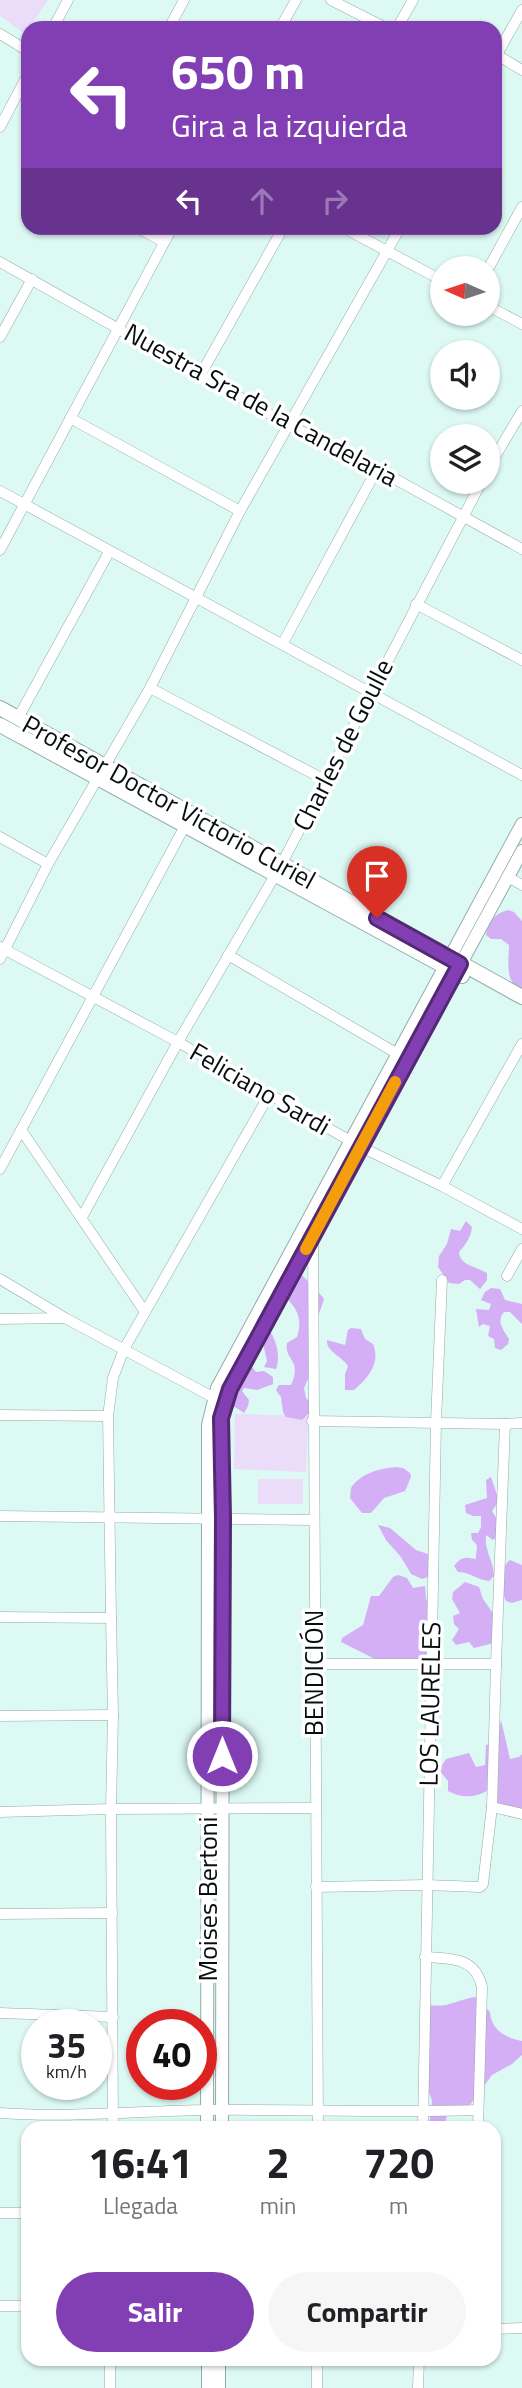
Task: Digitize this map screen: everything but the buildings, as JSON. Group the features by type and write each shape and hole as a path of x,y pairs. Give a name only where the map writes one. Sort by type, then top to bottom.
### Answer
{"main road":[{"name":"Profesor Doctor Victorio Curiel","path":"0,708 186,824 278,869"},
{"name":"Profesor Doctor Victorio Curiel","path":"0,725 101,771 452,965 522,1008"},
{"name":"Profesor Doctor Victorio Curiel","path":"452,965 522,998"}],"street":[{"path":"57,21 68,0"},
{"path":"173,21 184,0"},
{"path":"284,21 296,0"},
{"path":"331,0 372,21"},
{"path":"401,21 413,0"},
{"path":"502,45 522,10"},
{"path":"0,34 21,47"},
{"path":"502,59 522,70"},
{"path":"0,127 21,87"},
{"path":"495,256 522,207"},
{"path":"151,235 164,242"},
{"path":"0,550 168,235"},
{"path":"201,374 279,235"},
{"path":"358,235 430,274"},
{"path":"2,952 48,864 150,688 240,511 396,235"},
{"name":"Nuestra Sra de la Candelaria","path":"0,262 289,425 377,469 522,549"},
{"path":"0,337 32,279"},
{"path":"500,312 522,324"},
{"path":"500,449 522,411"},
{"path":"70,418 240,511"},
{"path":"283,643 377,469"},
{"path":"0,491 522,775"},
{"name":"Charles de Goulle","path":"82,1217 178,1042 278,869 474,494"},
{"path":"18,718 108,552"},
{"path":"416,604 522,660"},
{"path":"150,688 325,780"},
{"path":"0,1169 186,824"},
{"name":"Moises Bertoni","path":"222,2121 223,1518 221,1418 217,1388 308,1219 355,1143 452,965 522,824"},
{"path":"0,837 48,864"},
{"name":"Moises Bertoni","path":"452,965 522,851"},
{"path":"508,877 522,885"},
{"name":"Feliciano Sardi","path":"2,952 178,1042 355,1143 522,1229"},
{"path":"228,955 402,1057"},
{"path":"442,1186 522,1044"},
{"path":"113,2121 113,1715 108,1416 113,1378 124,1349 269,1095"},
{"path":"22,1131 145,1312"},
{"name":"Moises Bertoni","path":"208,2121 208,1425 313,1236 355,1143"},
{"name":"BENDICIÓN","path":"308,1219 313,1236 318,2121"},
{"path":"507,1276 522,1248"},
{"path":"0,1279 65,1318 220,1400"},
{"name":"LOS LAURELES","path":"422,2121 436,1422 442,1280"},
{"path":"0,1319 65,1318"},
{"path":"0,1415 108,1416"},
{"path":"312,1421 522,1423"},
{"path":"316,1887 480,1887 484,1878 492,1807 505,1424"},
{"path":"0,1516 313,1520"},
{"path":"0,1617 111,1618"},
{"path":"314,1664 496,1664"},
{"path":"0,1716 113,1715"},
{"path":"492,1807 522,1814"},
{"path":"0,1812 315,1808"},
{"path":"0,1914 112,1913"},
{"path":"425,1957 452,1959 469,1964 479,1976 482,1987 478,2121"},
{"path":"0,2014 113,2017"},
{"path":"0,2113 478,2110"},
{"path":"0,2213 21,2213"},
{"path":"0,2306 21,2306"},
{"path":"501,2329 522,2328"},
{"path":"110,2366 110,2388"},
{"path":"208,2366 208,2388"},
{"path":"219,2366 219,2388"},
{"path":"317,2366 317,2388"},
{"path":"418,2366 418,2388"}],"shaded area":[{"path":"0,0 48,0 34,21 21,21 21,31 0,16"},
{"path":"508,910 514,912 522,921 522,988 516,986 510,977 509,945 501,939 491,939 486,935 493,919"},
{"path":"466,1221 472,1227 468,1240 459,1252 460,1257 465,1263 487,1273 487,1280 480,1289 470,1280 459,1284 449,1283 438,1267 439,1256 447,1244 451,1229 460,1231"},
{"path":"299,1271 324,1299 315,1326 309,1377 304,1388 306,1398 313,1405 312,1410 302,1420 286,1417 281,1397 276,1390 279,1385 291,1385 295,1370 287,1343 297,1337 299,1329 296,1310 278,1288"},
{"path":"491,1288 500,1289 505,1300 522,1304 522,1324 510,1312 504,1312 502,1316 501,1325 509,1339 508,1344 501,1350 495,1348 494,1339 488,1336 490,1326 483,1324 479,1327 476,1309 489,1310 491,1304 481,1300"},
{"path":"268,1328 277,1348 276,1369 264,1367 267,1361 263,1343 254,1355 252,1367 256,1372 264,1371 273,1377 273,1384 257,1390 244,1388 242,1391 249,1400 244,1413 235,1407 224,1410"},
{"path":"361,1329 365,1339 373,1344 375,1358 372,1370 364,1380 354,1390 345,1390 348,1366 329,1348 327,1340 345,1345 348,1330"},
{"path":"235,1414 308,1416 306,1472 234,1469"},
{"path":"396,1467 410,1473 405,1491 384,1498 371,1513 362,1513 350,1498 351,1488 370,1473"},
{"path":"491,1477 499,1501 492,1511 498,1521 495,1538 493,1540 486,1535 486,1546 494,1576 489,1581 458,1572 454,1566 464,1558 476,1559 477,1547 471,1533 478,1533 481,1516 466,1513 465,1505 487,1498 486,1480"},
{"path":"258,1479 303,1479 303,1504 258,1504"},
{"path":"378,1525 390,1528 416,1550 434,1556 428,1577 422,1579 411,1574"},
{"path":"510,1560 522,1565 522,1600 512,1603 506,1601 502,1585 502,1574"},
{"path":"398,1575 407,1578 413,1588 425,1586 426,1599 430,1602 431,1659 377,1660 341,1642 342,1638 363,1625 371,1596 379,1596 393,1577"},
{"path":"465,1582 479,1587 483,1599 494,1615 495,1640 490,1644 474,1648 469,1642 456,1645 452,1640 459,1629 454,1624 453,1616 460,1613 452,1599 453,1592"},
{"path":"501,1720 510,1759 522,1754 522,1813 500,1807 487,1791 467,1796 448,1791 448,1781 439,1770 446,1759 469,1753 476,1767 485,1765 486,1745 497,1741"},
{"path":"475,1997 490,2012 493,2024 500,2032 522,2041 522,2055 492,2075 464,2113 447,2114 446,2121 430,2121 432,2101 427,2087 429,2005 447,2005"}],"slow traffic":[{"path":"306,1249 395,1082"}],"route":[{"path":"222,1756 221,1418 225,1404 230,1389 460,964 377,918"}]}
